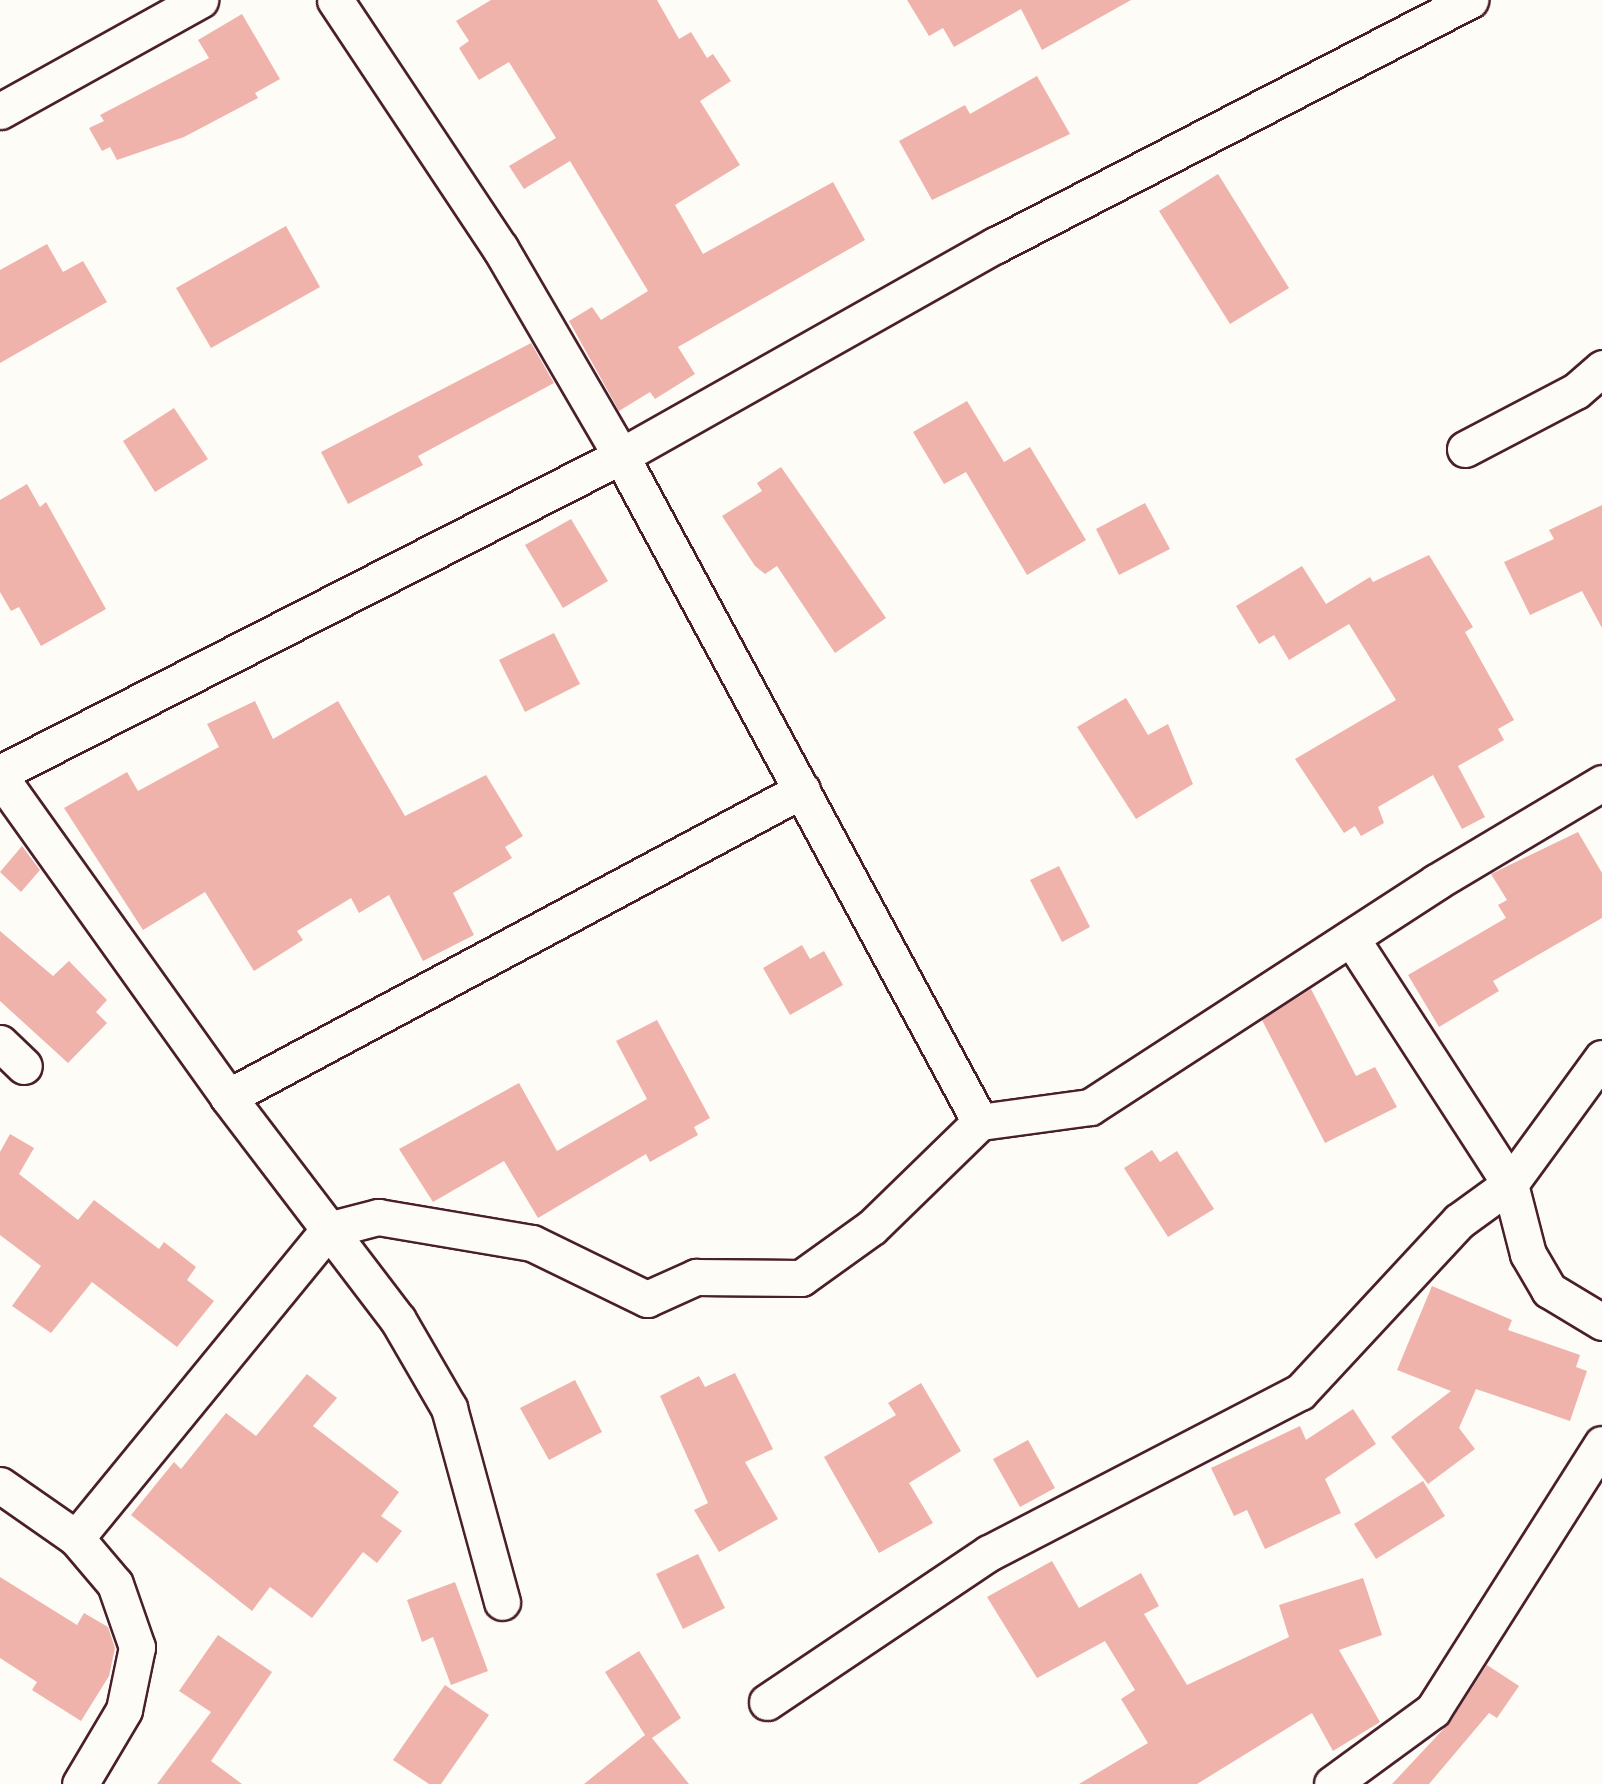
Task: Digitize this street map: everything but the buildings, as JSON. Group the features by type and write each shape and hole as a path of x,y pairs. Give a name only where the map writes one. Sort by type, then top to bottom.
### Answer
{"street":[{"path":"0,111 200,0"},
{"path":"334,0 500,248 621,456 980,1122"},
{"path":"502,1602 448,1408 398,1320 228,1097 0,775 621,456 996,245 1470,0"},
{"path":"1465,448 1576,391 1602,368"},
{"path":"76,1538 328,1230 378,1217 532,1243 647,1299 696,1277 801,1278 872,1226 980,1122 1090,1107 1351,938 1602,783"},
{"path":"228,1097 802,790"},
{"path":"1351,938 1510,1184 1528,1254 1549,1290 1602,1322"},
{"path":"766,1702 988,1553 1300,1392 1459,1222 1510,1184 1602,1058"},
{"path":"1332,1784 1432,1710 1602,1444"},
{"path":"0,1485 76,1538 115,1584 137,1647 124,1710 80,1784"}]}
